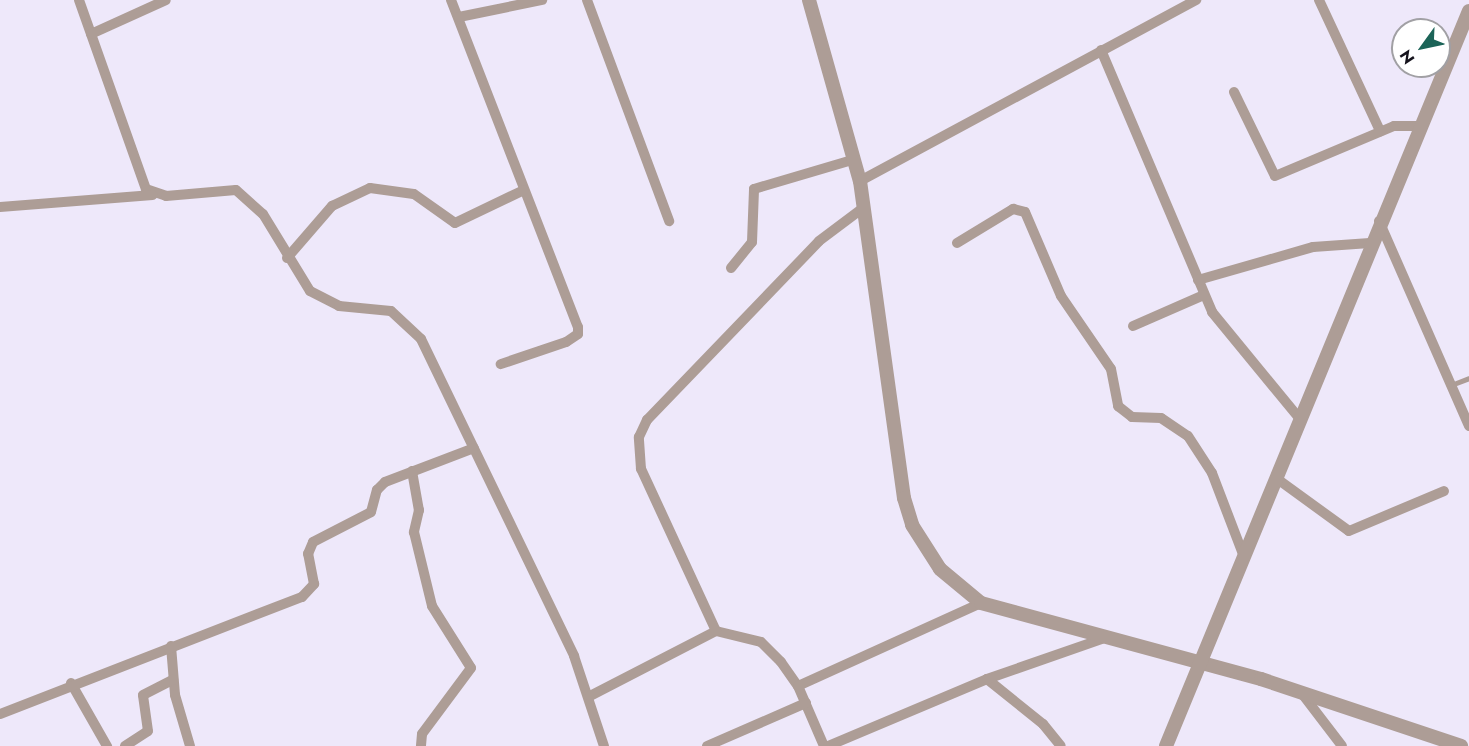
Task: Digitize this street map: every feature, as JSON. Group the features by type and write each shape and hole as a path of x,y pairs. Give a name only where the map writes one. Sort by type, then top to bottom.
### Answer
{"street":[{"path":"79,0 140,177 153,195"},
{"path":"91,34 166,0"},
{"path":"451,0 578,334 501,364"},
{"path":"459,17 542,0"},
{"path":"587,0 669,221"},
{"path":"809,0 860,181 904,498 912,525 939,569 981,603 1102,639 1299,691 1460,746"},
{"path":"860,181 1196,0"},
{"path":"1319,0 1380,131"},
{"path":"1166,746 1300,419 1378,221 1469,11"},
{"path":"1101,50 1204,295 1221,329 1300,419"},
{"path":"1234,92 1275,176 1380,131 1419,126"},
{"path":"731,268 752,242 754,189 855,159"},
{"path":"287,258 332,206 370,188 414,194 456,222 524,190"},
{"path":"0,207 236,190 263,214 287,258 323,300 391,311 408,322 474,448 590,696 604,746"},
{"path":"716,631 640,469 639,437 677,383 819,241 863,207"},
{"path":"957,243 1013,209 1025,212 1061,296 1111,369 1118,406 1132,417 1161,418 1188,436 1212,473 1244,557"},
{"path":"1378,221 1469,426"},
{"path":"1198,280 1296,250 1370,243"},
{"path":"1133,326 1204,295"},
{"path":"0,714 71,684 302,597 314,584 308,554 313,542 371,512 380,485 474,448"},
{"path":"412,471 419,510 414,532 432,606 471,668 422,734 421,746"},
{"path":"1276,478 1349,531 1444,491"},
{"path":"798,686 981,603"},
{"path":"590,696 716,631 761,642 798,686 826,746 987,679 1102,639"},
{"path":"171,646 172,680 190,746"},
{"path":"987,679 1043,724 1061,746"},
{"path":"125,746 148,730 143,694 172,680"},
{"path":"71,684 107,746"},
{"path":"1299,691 1342,746"},
{"path":"707,746 806,703"}],"lane":[{"path":"1451,385 1469,378"}]}
